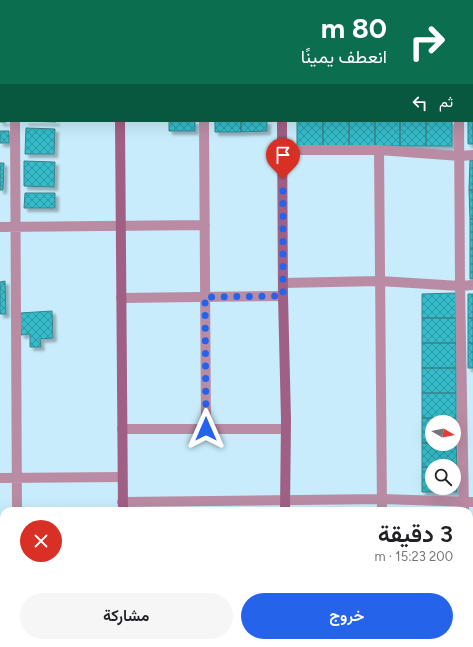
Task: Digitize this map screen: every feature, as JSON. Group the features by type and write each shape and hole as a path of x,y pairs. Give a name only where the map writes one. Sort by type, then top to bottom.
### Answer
{"street":[{"path":"15,122 17,507"},
{"path":"120,122 122,506 188,506 285,500 382,499 467,505 460,286 459,122"},
{"path":"204,122 206,429"},
{"path":"282,122 283,296 286,429 285,507"},
{"path":"282,150 379,150 460,156 473,155"},
{"path":"379,150 382,507"},
{"path":"0,227 205,225"},
{"path":"283,283 380,281 473,286"},
{"path":"121,298 283,296"},
{"path":"122,429 286,429"},
{"path":"0,478 122,477"}],"building":[{"path":"169,122 195,122 195,131 169,131"},
{"path":"215,122 241,122 241,132 215,132"},
{"path":"241,122 267,122 267,131 241,132"},
{"path":"297,122 323,122 323,146 297,146"},
{"path":"323,122 349,122 349,146 323,146"},
{"path":"349,122 375,122 375,146 349,146"},
{"path":"375,122 400,122 400,146 375,146"},
{"path":"400,122 426,122 426,146 400,146"},
{"path":"426,122 452,122 452,146 426,146"},
{"path":"468,122 472,122 473,144 468,144"},
{"path":"26,128 55,129 54,154 25,154"},
{"path":"0,131 9,131 9,143 0,143"},
{"path":"470,160 473,160 473,190 469,190"},
{"path":"24,161 55,162 54,187 24,186"},
{"path":"0,163 4,163 3,190 0,190"},
{"path":"469,190 473,190 473,219 470,219"},
{"path":"25,193 55,193 55,208 24,208"},
{"path":"470,219 473,219 473,249 470,249"},
{"path":"470,249 473,249 473,279 470,279"},
{"path":"5,281 6,314 0,314 0,282"},
{"path":"456,293 456,318 422,318 422,294"},
{"path":"468,294 473,294 473,318 468,318"},
{"path":"52,311 53,338 40,339 41,347 30,347 30,334 21,335 20,313"},
{"path":"422,318 456,318 456,343 422,343"},
{"path":"468,318 473,318 473,343 468,343"},
{"path":"422,343 456,343 456,368 422,368"},
{"path":"468,343 473,343 473,368 468,368"},
{"path":"422,368 456,368 456,393 422,393"},
{"path":"422,393 456,393 456,415 425,415 425,418 422,418"},
{"path":"422,418 425,418 425,443 422,443"},
{"path":"422,443 425,443 425,451 456,451 457,459 425,459 425,467 422,467"},
{"path":"422,467 425,467 425,492 422,492"}],"route":[{"path":"206,429 205,297 283,296 283,179"}]}
